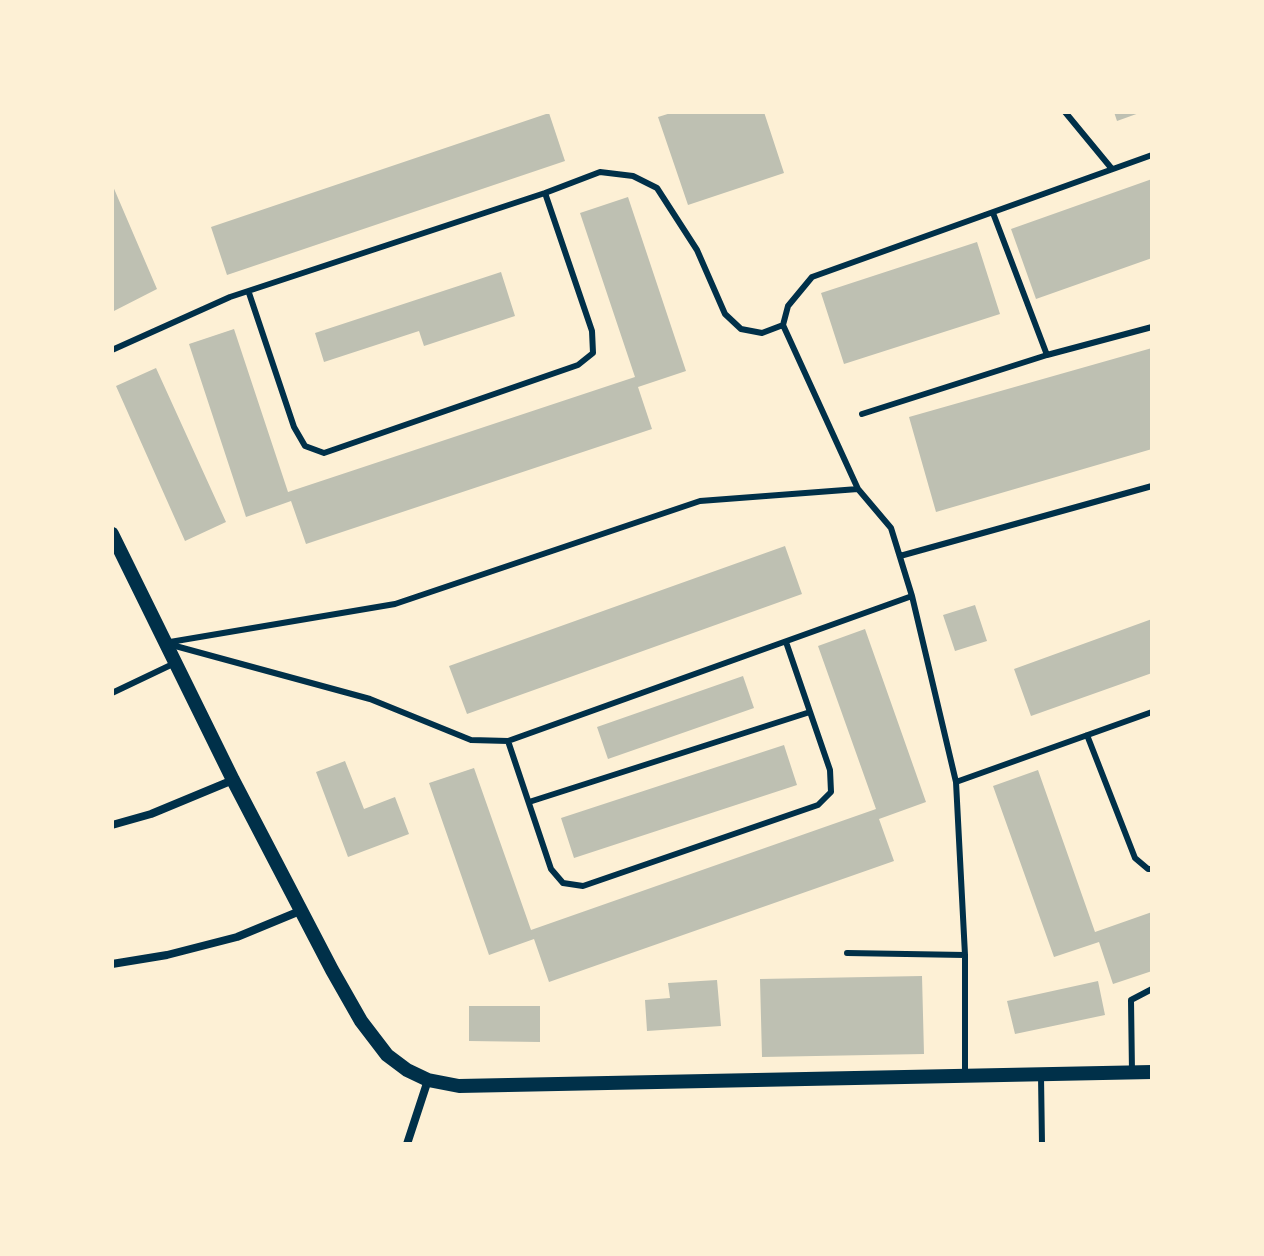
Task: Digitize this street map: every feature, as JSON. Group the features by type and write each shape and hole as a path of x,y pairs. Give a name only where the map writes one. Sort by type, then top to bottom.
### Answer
{"street":[{"path":"112,534 300,911 361,1021 387,1055 407,1070 428,1080 459,1086 1152,1072"},
{"path":"112,825 151,814 233,780"},
{"path":"112,964 167,955 237,937 300,911"},
{"path":"407,1144 428,1080"}],"lane":[{"path":"1065,112 1112,169"},
{"path":"965,1077 965,955 956,782 912,596 891,528 858,489 783,325 788,306 812,277 1152,155"},
{"path":"112,350 209,306 600,172 633,176 657,188 697,250 725,314 741,329 762,333 783,325"},
{"path":"249,293 294,427 305,446 324,453 339,448 578,365 593,353 592,331 545,193"},
{"path":"993,213 1047,355"},
{"path":"862,414 1047,355 1152,327"},
{"path":"900,556 1152,486"},
{"path":"165,643 395,604 700,501 858,489"},
{"path":"165,643 370,699 471,740 508,741 912,596"},
{"path":"508,741 551,869 563,883 583,886 818,805 831,792 830,770 786,642"},
{"path":"112,693 175,663"},
{"path":"529,802 810,712"},
{"path":"956,782 1152,712"},
{"path":"1087,735 1135,858 1152,869"},
{"path":"847,953 965,955"},
{"path":"1132,1072 1131,1000 1152,989"},
{"path":"1041,1076 1042,1144"}],"building":[{"path":"674,112 764,112 784,173 688,205 658,117"},
{"path":"1114,112 1142,112 1117,121"},
{"path":"549,113 565,161 227,275 211,227"},
{"path":"1152,179 1152,258 1036,299 1011,229"},
{"path":"112,184 157,289 112,312"},
{"path":"628,197 686,371 638,387 652,429 306,544 291,501 246,517 189,344 234,329 288,492 635,377 580,213"},
{"path":"977,242 1000,314 844,364 821,293"},
{"path":"501,272 515,316 424,346 419,331 324,362 315,333"},
{"path":"1152,348 1152,449 936,512 909,417"},
{"path":"156,368 226,522 185,541 116,386"},
{"path":"785,546 802,594 467,714 449,666"},
{"path":"975,605 987,641 955,651 943,615"},
{"path":"1152,619 1152,673 1031,716 1014,669"},
{"path":"865,629 926,802 879,819 894,861 549,982 534,939 489,955 429,783 474,768 531,930 876,809 818,646"},
{"path":"743,676 754,708 608,759 597,727"},
{"path":"784,745 797,785 574,858 561,818"},
{"path":"345,761 364,809 395,797 409,834 348,857 316,772"},
{"path":"1038,770 1095,932 1152,912 1152,971 1113,984 1099,942 1054,957 993,786"},
{"path":"922,976 924,1054 762,1057 760,979"},
{"path":"717,980 721,1026 647,1031 645,1000 670,998 668,983"},
{"path":"1098,981 1105,1015 1015,1034 1007,1001"},
{"path":"469,1006 540,1006 540,1042 469,1041"}]}
